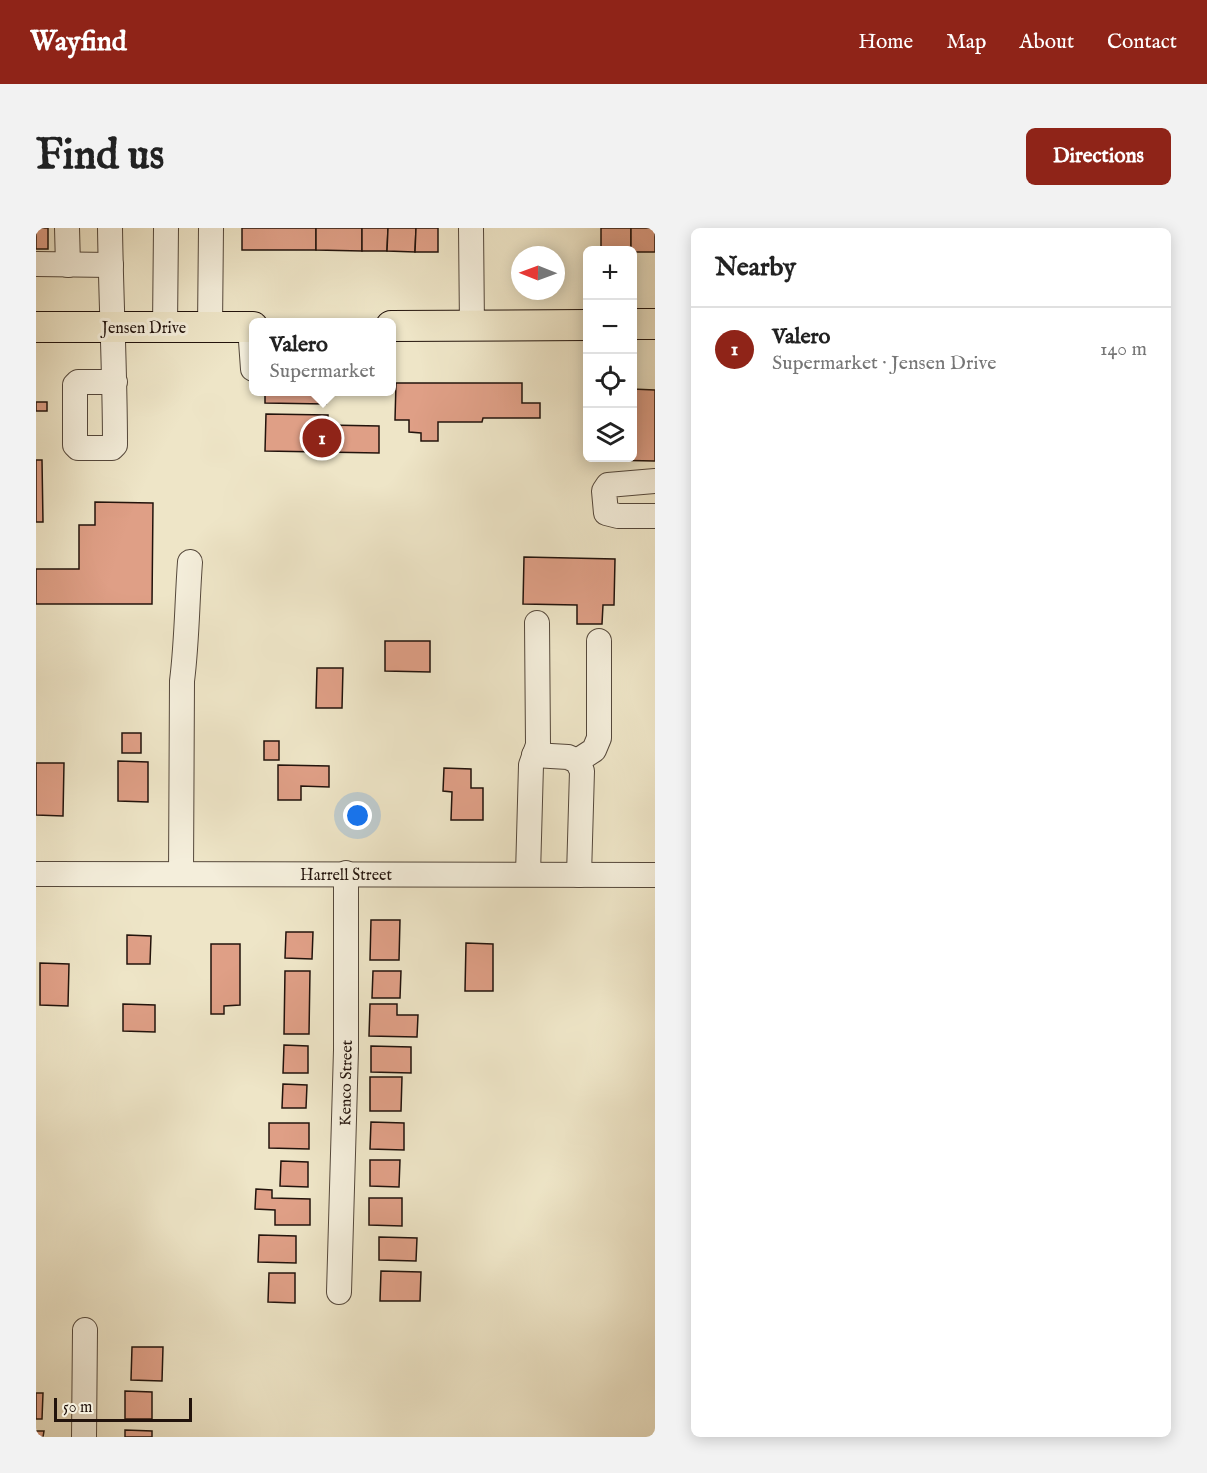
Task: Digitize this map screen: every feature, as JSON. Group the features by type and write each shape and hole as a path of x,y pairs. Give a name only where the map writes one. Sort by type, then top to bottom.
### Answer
{"main road":[{"path":"396,326 583,324"},
{"path":"637,324 655,324"},
{"name":"Jensen Drive","path":"36,327 249,327"}],"street":[{"path":"67,228 68,265"},
{"path":"110,228 115,382"},
{"path":"165,327 166,228"},
{"path":"210,327 211,228"},
{"path":"471,228 472,326"},
{"path":"36,264 111,265"},
{"path":"655,482 608,485 604,491 606,513 618,516 655,516"},
{"path":"180,874 182,681 186,651 186,610 190,562"},
{"path":"528,874 531,765 538,745 537,624"},
{"path":"577,761 594,750 599,738 599,641"},
{"path":"534,755 568,757 577,761 582,771 579,875"},
{"name":"Kenco Street","path":"339,1292 346,1050 346,873"},
{"name":"Harrell Street","path":"36,874 655,875"},
{"path":"84,1437 85,1330"}],"building":[{"path":"36,228 48,228 48,249 36,249"},
{"path":"242,228 316,228 316,250 242,250"},
{"path":"316,228 362,228 362,251 316,250"},
{"path":"362,228 388,228 387,251 362,251"},
{"path":"388,228 416,228 415,252 387,251"},
{"path":"416,228 438,228 438,252 415,252"},
{"path":"601,228 631,228 631,246 601,246"},
{"path":"631,228 655,228 655,252 637,252 637,246 631,246"},
{"path":"396,383 522,383 522,403 540,403 540,418 483,418 482,422 438,422 438,441 421,441 421,433 409,432 409,420 395,420"},
{"path":"637,389 655,390 655,461 637,461"},
{"path":"265,396 326,396 326,404 265,403"},
{"path":"36,402 47,402 47,411 36,411"},
{"path":"266,414 328,415 328,425 379,426 379,453 265,451"},
{"path":"36,460 42,460 43,522 36,522"},
{"path":"95,502 153,503 152,604 36,604 36,569 79,569 79,525 95,525"},
{"path":"524,557 615,559 614,605 603,605 602,624 577,624 577,605 523,604"},
{"path":"385,641 430,641 430,672 385,671"},
{"path":"317,668 343,668 342,708 316,708"},
{"path":"122,733 141,733 141,753 122,753"},
{"path":"264,741 279,741 279,760 264,760"},
{"path":"118,761 148,762 148,802 118,801"},
{"path":"36,763 64,763 63,816 36,815"},
{"path":"278,765 329,766 329,787 301,786 301,800 278,800"},
{"path":"444,768 471,769 471,788 483,788 483,820 451,820 452,792 443,791"},
{"path":"371,920 400,920 399,960 370,960"},
{"path":"286,932 313,932 312,959 285,958"},
{"path":"127,935 151,936 150,964 127,964"},
{"path":"466,943 493,944 493,991 465,991"},
{"path":"211,944 240,944 240,1005 224,1006 224,1014 211,1014"},
{"path":"40,963 69,964 68,1006 40,1005"},
{"path":"285,971 310,971 309,1034 284,1034"},
{"path":"373,971 401,971 400,998 372,998"},
{"path":"123,1004 155,1005 155,1032 123,1031"},
{"path":"370,1004 397,1004 397,1015 418,1015 417,1037 369,1036"},
{"path":"284,1045 308,1046 308,1073 283,1073"},
{"path":"371,1046 411,1047 411,1073 371,1072"},
{"path":"370,1077 402,1077 401,1111 370,1111"},
{"path":"283,1084 307,1085 306,1108 282,1108"},
{"path":"371,1122 404,1123 404,1150 370,1149"},
{"path":"269,1123 309,1123 309,1149 269,1148"},
{"path":"370,1160 400,1160 399,1187 370,1186"},
{"path":"281,1161 308,1162 308,1187 280,1186"},
{"path":"256,1189 272,1190 272,1198 310,1199 310,1225 275,1225 275,1210 255,1209"},
{"path":"369,1198 402,1198 402,1226 369,1225"},
{"path":"259,1235 296,1236 296,1263 258,1262"},
{"path":"379,1237 417,1238 416,1261 379,1260"},
{"path":"381,1271 421,1272 420,1301 380,1301"},
{"path":"269,1273 295,1273 295,1303 268,1302"},
{"path":"132,1347 163,1347 162,1381 131,1380"},
{"path":"125,1391 152,1392 152,1419 125,1419"},
{"path":"36,1393 43,1393 42,1419 36,1419"},
{"path":"125,1430 152,1431 152,1437 125,1437"},
{"path":"36,1431 44,1431 43,1437 36,1437"}],"place":[{"name":"Valero","path":"322,438"}]}
